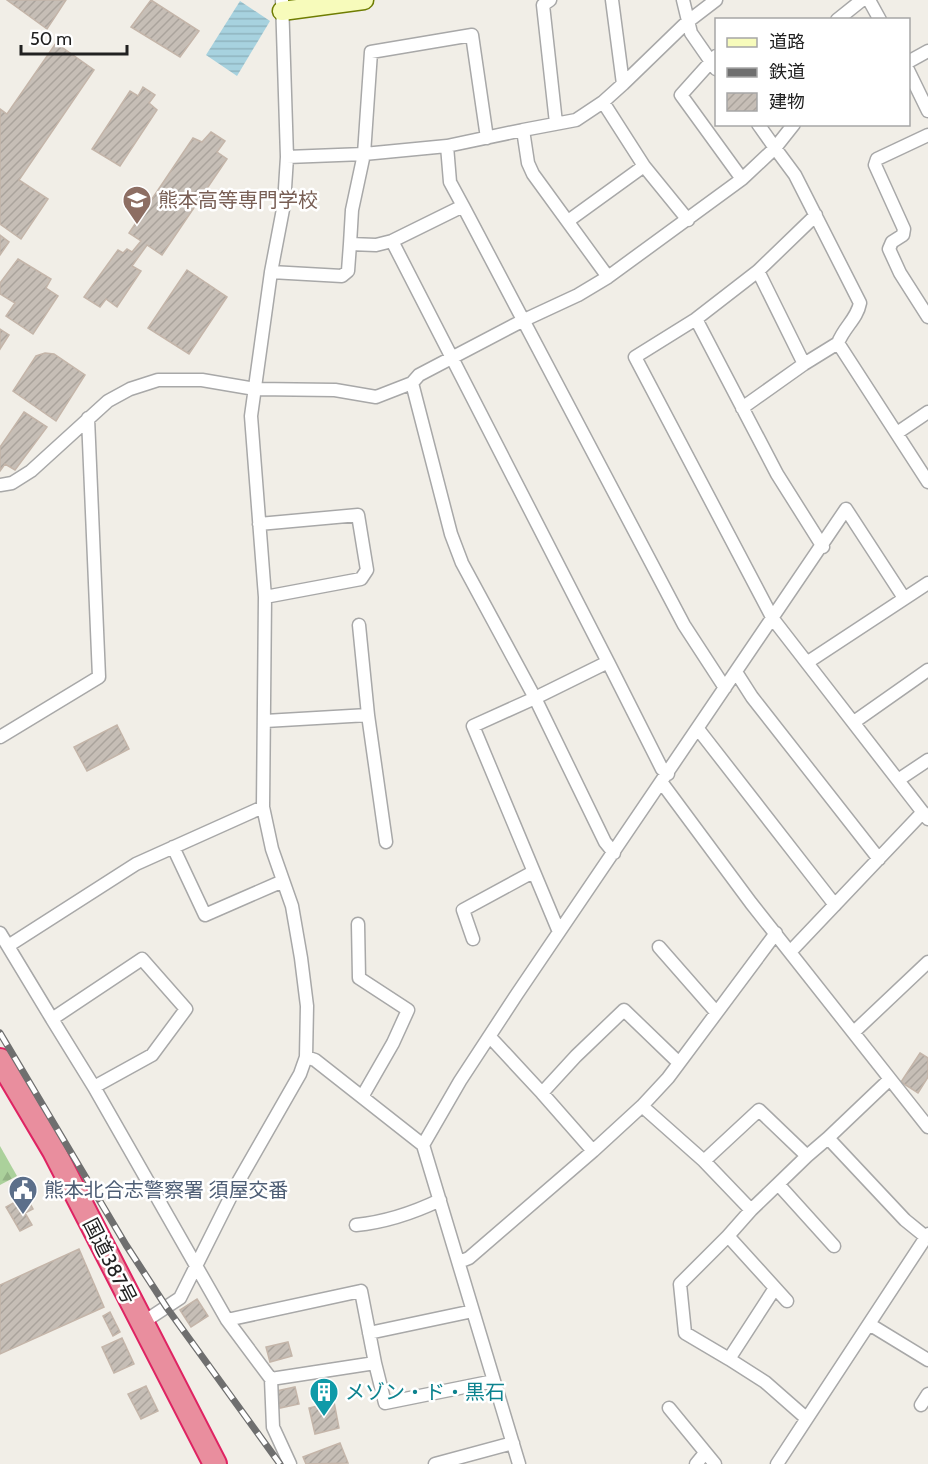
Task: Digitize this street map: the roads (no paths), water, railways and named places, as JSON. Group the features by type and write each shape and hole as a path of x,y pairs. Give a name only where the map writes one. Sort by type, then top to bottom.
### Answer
{"highway":[{"name":"国道387号","path":"0,1060 54,1151 215,1464"}],"street":[{"path":"142,1323 180,1298 237,1184 300,1074 306,1057 307,1006 302,958 291,906 272,849 263,807 265,597 251,416 271,272 284,204 287,157 282,5 364,0"},
{"path":"550,0 543,5 556,123"},
{"path":"612,0 623,84"},
{"path":"683,0 686,23 715,62 681,95 742,179"},
{"path":"287,157 364,154 447,146 576,120 603,102 686,23 716,0"},
{"path":"840,18 862,0"},
{"path":"869,0 879,18"},
{"path":"271,272 342,276 348,271 352,210 364,154 371,52 472,35 487,138"},
{"path":"910,61 928,51"},
{"path":"912,86 928,111"},
{"path":"603,102 644,166 688,220"},
{"path":"742,408 838,343 842,332 858,315 860,303 795,176 759,126"},
{"path":"0,485 12,483 31,471 108,400 158,380 202,380 255,389 335,390 376,397 412,383 419,375 522,321 578,296 608,278 742,179 775,148 792,126"},
{"path":"523,130 528,164 608,278"},
{"path":"928,135 877,159 874,165 904,229 903,235 892,242 889,249 900,273 928,317"},
{"path":"447,146 450,182 684,625 725,688"},
{"path":"568,221 644,166"},
{"path":"350,244 376,245 392,241 463,206"},
{"path":"791,951 879,859 926,816 773,619 635,357 696,319 758,271 816,215"},
{"path":"392,241 608,662 665,779 776,933 928,1126"},
{"path":"758,271 804,364"},
{"path":"696,319 777,474 823,547"},
{"path":"838,343 928,482"},
{"path":"412,383 451,534 462,563 535,698 605,842 614,853"},
{"path":"897,433 928,412"},
{"path":"0,737 99,677 88,418"},
{"path":"423,1145 559,932 823,547 846,509 904,598"},
{"path":"259,524 358,515 367,570 361,579 265,597"},
{"path":"808,662 928,583"},
{"path":"359,625 368,716 386,842"},
{"path":"559,932 473,726 608,662"},
{"path":"854,722 928,670"},
{"path":"736,672 752,697 879,859"},
{"path":"265,721 368,716"},
{"path":"698,729 835,905"},
{"path":"898,780 928,759"},
{"path":"8,946 136,864 263,807"},
{"path":"173,848 205,915 283,881"},
{"path":"473,939 463,910 533,872"},
{"path":"358,924 359,978 408,1010 393,1043 362,1097"},
{"path":"0,933 94,1087 227,1320 271,1379 273,1427 290,1464"},
{"path":"459,1262 469,1258 642,1106 679,1064 776,933"},
{"path":"659,947 716,1012"},
{"path":"52,1019 142,959 186,1009 152,1055 94,1087"},
{"path":"855,1031 928,962"},
{"path":"542,1093 576,1056 624,1010 679,1064"},
{"path":"490,1037 593,1151"},
{"path":"306,1057 423,1145 519,1464"},
{"path":"806,1418 765,1382 685,1332 680,1284 751,1210 890,1079"},
{"path":"642,1106 704,1161 751,1210"},
{"path":"704,1161 759,1110 807,1156"},
{"path":"777,1464 927,1235 905,1220 828,1138"},
{"path":"778,1184 834,1246"},
{"path":"356,1225 374,1223 415,1212 440,1200"},
{"path":"728,1236 787,1302"},
{"path":"729,1359 775,1288"},
{"path":"227,1320 361,1291 385,1403 495,1381"},
{"path":"369,1333 473,1311"},
{"path":"869,1324 928,1360"},
{"path":"271,1379 375,1363"},
{"path":"921,1405 928,1394"},
{"path":"669,1408 715,1464"},
{"path":"435,1464 513,1443"},
{"path":"696,1464 705,1453"}],"water":[{"path":"240,1 270,21 237,76 206,55"}],"railway":[{"path":"0,1033 126,1245 167,1308 280,1464"}],"place":[{"name":"熊本高等専門学校","path":"137,226"},
{"name":"熊本北合志警察署 須屋交番","path":"23,1216"},
{"name":"メゾン・ド・黒石","path":"324,1418"}]}
